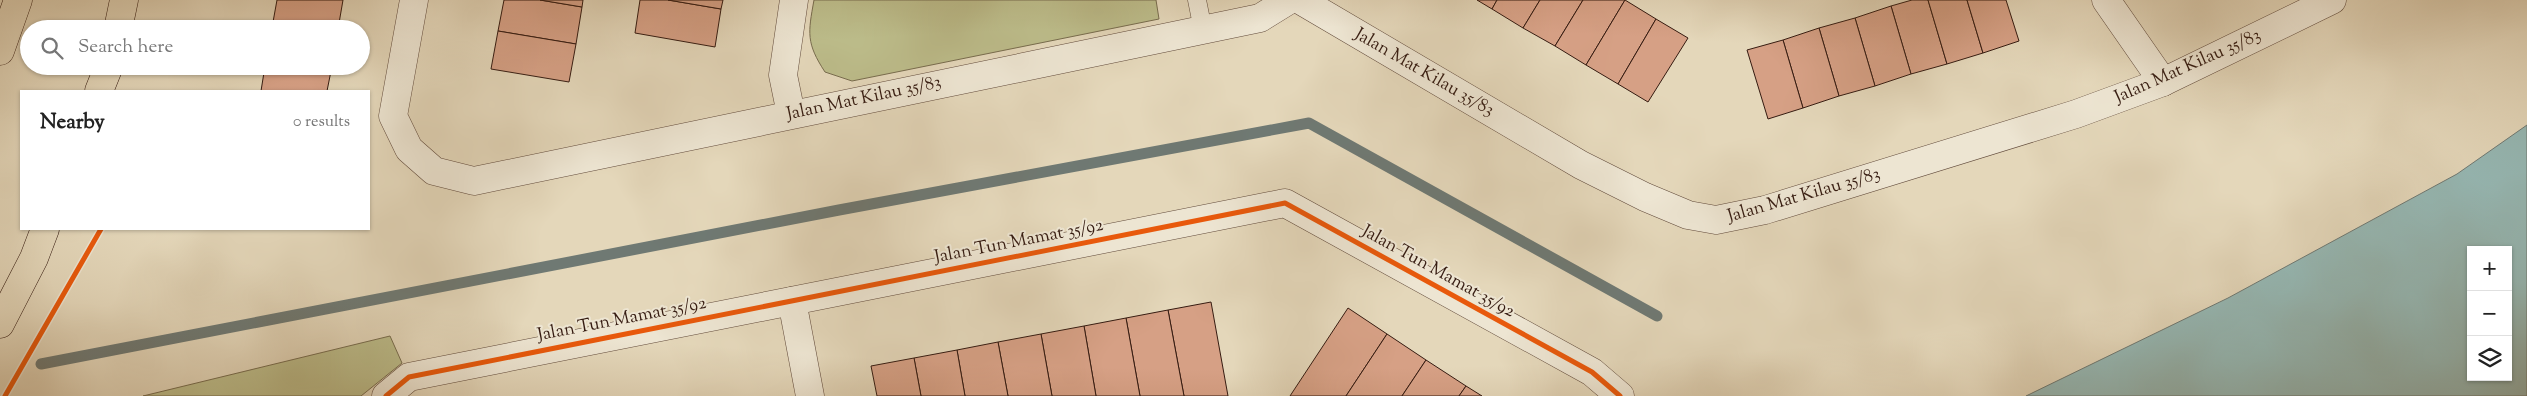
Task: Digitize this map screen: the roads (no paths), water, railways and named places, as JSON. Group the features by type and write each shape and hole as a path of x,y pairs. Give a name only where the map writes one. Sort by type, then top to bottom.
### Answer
{"main road":[{"path":"0,51 18,0"},
{"path":"120,20 124,0"},
{"path":"100,90 106,75"},
{"path":"0,324 34,258 45,230"}],"street":[{"name":"Jalan Mat Kilau 35/83","path":"414,0 393,116 409,148 434,171 474,180 1260,18 1289,0"},
{"path":"791,114 783,74 794,0"},
{"name":"Jalan Mat Kilau 35/83","path":"1300,0 1581,165 1645,198 1688,215 1716,220 1765,210 2076,114 2163,82 2332,0"},
{"path":"2106,0 2163,82"},
{"name":"Jalan Tun Mamat 35/92","path":"386,396 409,377 1286,203 1592,372 1620,396"},
{"path":"792,301 810,396"}],"lane":[{"path":"1196,0 1203,30"}],"water":[{"path":"2527,125 2527,396 2026,396 2228,298 2457,174"}],"waterway":[{"path":"41,364 839,210 1309,123 1657,316"}]}
